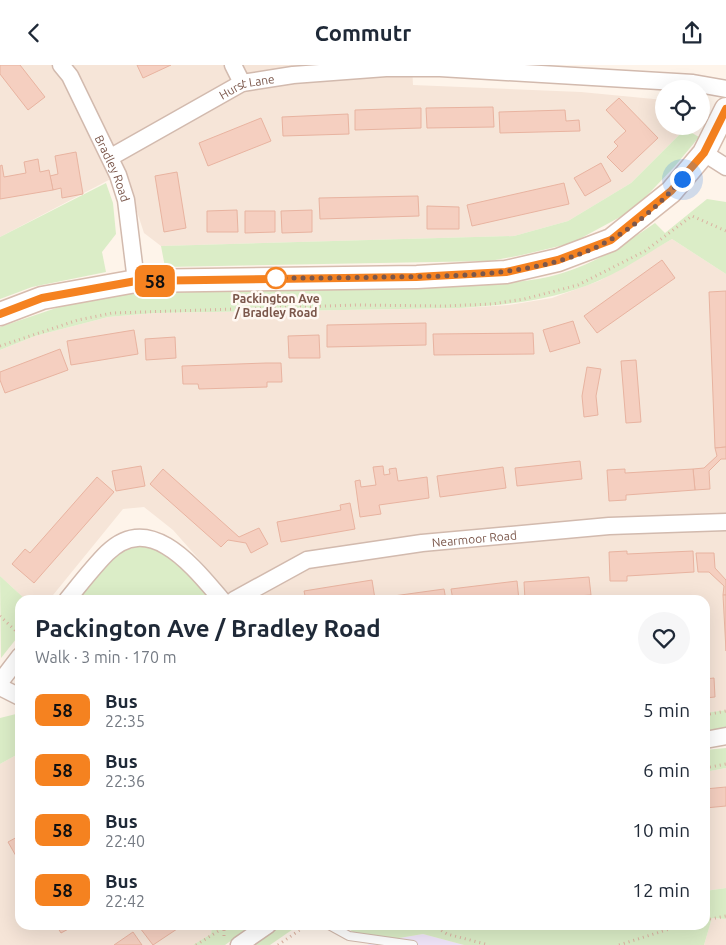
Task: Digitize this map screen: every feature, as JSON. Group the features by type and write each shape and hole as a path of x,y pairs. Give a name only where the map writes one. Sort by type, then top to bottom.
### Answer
{"street":[{"name":"Bradley Road","path":"61,65 70,76 111,157 126,199 136,281"},
{"path":"233,65 242,83"},
{"name":"Hurst Lane","path":"111,157 242,83 293,75 386,66 538,69 693,83 726,89"},
{"path":"0,314 42,298 136,281 416,277 506,272 558,260 611,240 671,191 704,153 726,109"},
{"path":"704,153 726,167"},
{"name":"Nearmoor Road","path":"243,595 307,560 432,542 609,526 726,522"},
{"path":"71,595 108,552 121,543 140,538 162,542 192,565 218,595"},
{"path":"0,682 15,662"},
{"path":"0,687 15,694"},
{"path":"710,739 726,736"},
{"path":"239,945 261,930"}],"lane":[{"path":"338,930 348,936 413,945"}],"path":[{"path":"0,616 15,630"},
{"path":"710,714 726,711"},
{"path":"710,767 726,764"},
{"path":"710,919 726,916"},
{"path":"196,945 220,930"},
{"path":"278,945 300,930"},
{"path":"440,930 447,934 489,945"},
{"path":"619,945 666,930"}],"shaded area":[{"path":"0,65 412,65 413,85 581,92 655,99 655,135 679,135 631,183 568,221 514,236 161,246 144,233 124,172 0,237"},
{"path":"672,239 726,274 726,710 710,712 710,595 231,595 173,530 144,507 123,509 53,595 21,595 0,576 0,350 35,336 108,317 155,313 461,308 509,305 552,298 599,281"},
{"path":"15,756 15,930 211,930 211,934 193,945 0,945 0,764"},
{"path":"726,768 726,888 710,890 710,771"},
{"path":"712,918 726,919 726,945 704,945"},
{"path":"423,934 464,945 368,945 369,943"}],"green space":[{"path":"679,135 696,135 699,137 675,166 637,206 622,216 572,243 522,255 490,261 165,267 161,246 514,236 568,221 631,183"},
{"path":"106,183 113,203 116,234 102,252 106,272 32,287 0,299 0,237"},
{"path":"707,199 726,202 726,274 672,239 608,277 565,293 531,301 461,308 155,313 108,317 35,336 0,350 0,327 77,301 132,293 498,284 542,278 563,273 591,262 617,248 655,223 665,233"},
{"path":"144,545 162,549 205,586 205,595 82,595 118,552"},
{"path":"0,576 21,595 15,595 15,640 1,658"},
{"path":"726,710 726,728 710,731 710,712"},
{"path":"15,714 15,756 0,764 0,718"},
{"path":"726,748 726,768 710,771 710,750"},
{"path":"726,888 726,919 712,918 710,925 710,890"},
{"path":"211,930 246,930 225,945 193,945 211,934"},
{"path":"270,930 292,930 270,945 247,945"},
{"path":"350,930 708,930 704,945 464,945 423,934 369,943"}],"building":[{"path":"0,65 20,65 45,97 28,110 0,74"},
{"path":"137,65 171,65 143,78"},
{"path":"619,98 658,138 622,172 607,157 618,146 614,142 626,131 606,110"},
{"path":"493,107 494,127 427,128 426,108"},
{"path":"421,108 421,128 355,130 355,110"},
{"path":"565,110 566,121 579,120 580,131 500,133 499,112"},
{"path":"348,114 349,134 283,136 282,117"},
{"path":"261,118 271,141 208,166 199,143"},
{"path":"76,152 83,194 62,198 61,188 53,190 50,176 58,174 55,156"},
{"path":"38,159 40,172 49,170 53,190 0,199 0,166 2,165 4,177 26,173 24,162"},
{"path":"601,163 611,181 585,196 574,178"},
{"path":"177,172 186,228 164,232 155,176"},
{"path":"564,183 569,204 472,226 467,205"},
{"path":"418,196 419,216 320,219 319,198"},
{"path":"427,206 459,207 459,229 427,229"},
{"path":"237,210 238,232 207,232 207,211"},
{"path":"312,210 312,232 282,233 281,211"},
{"path":"245,211 275,211 275,232 245,233"},
{"path":"662,260 675,278 597,333 584,316"},
{"path":"726,291 726,447 715,448 709,292"},
{"path":"573,321 580,343 550,352 543,330"},
{"path":"426,323 426,345 327,347 327,325"},
{"path":"134,330 138,354 71,365 67,341"},
{"path":"533,333 534,354 434,355 433,334"},
{"path":"319,335 320,358 289,358 288,336"},
{"path":"175,337 176,358 146,360 145,339"},
{"path":"60,349 68,370 5,393 0,380 0,372"},
{"path":"636,360 641,422 626,423 621,361"},
{"path":"281,363 282,382 267,382 267,387 199,389 198,384 183,384 182,366"},
{"path":"587,367 601,369 596,396 598,415 584,417 582,396"},
{"path":"726,447 726,459 721,459 709,471 710,489 695,490 693,469 704,468 717,456 715,448"},
{"path":"580,461 582,479 517,486 515,468"},
{"path":"141,466 145,486 116,491 112,471"},
{"path":"383,466 384,475 390,474 389,469 396,468 398,481 427,477 429,498 379,505 381,514 360,517 355,481 360,480 361,487 376,485 373,467"},
{"path":"503,467 506,488 440,497 437,476"},
{"path":"163,469 239,537 259,528 268,544 251,553 246,543 228,540 221,547 150,484"},
{"path":"625,469 625,473 693,469 695,490 626,495 626,500 609,501 607,470"},
{"path":"97,477 114,492 34,583 12,564 25,549 30,553"},
{"path":"350,503 355,529 281,542 277,522 341,510 340,505"},
{"path":"627,551 627,554 693,551 694,572 627,576 627,581 610,581 609,552"},
{"path":"696,553 714,553 715,568 726,580 726,595 723,595 724,586 709,572 698,572"},
{"path":"589,577 591,595 525,595 524,582"},
{"path":"372,580 374,595 305,595 304,591"},
{"path":"517,581 518,595 452,595 451,589"},
{"path":"444,589 445,595 401,595"},
{"path":"723,595 726,595 726,651"},
{"path":"710,678 714,678 715,697 710,698"},
{"path":"726,787 726,806 710,808 710,789"},
{"path":"15,838 15,854 8,842"},
{"path":"142,930 176,930 153,945"},
{"path":"133,932 142,945 114,945"}],"bus line":[{"name":"58","path":"0,314 42,298 92,287 136,281 416,277 506,272 558,260 589,250 611,240 671,191 704,153 726,109"}],"place":[{"name":"Packington Ave / Bradley Road","path":"276,278"}],"route":[{"path":"276,278 416,277 506,272 558,260 589,250 611,240 647,212 682,179"}]}
